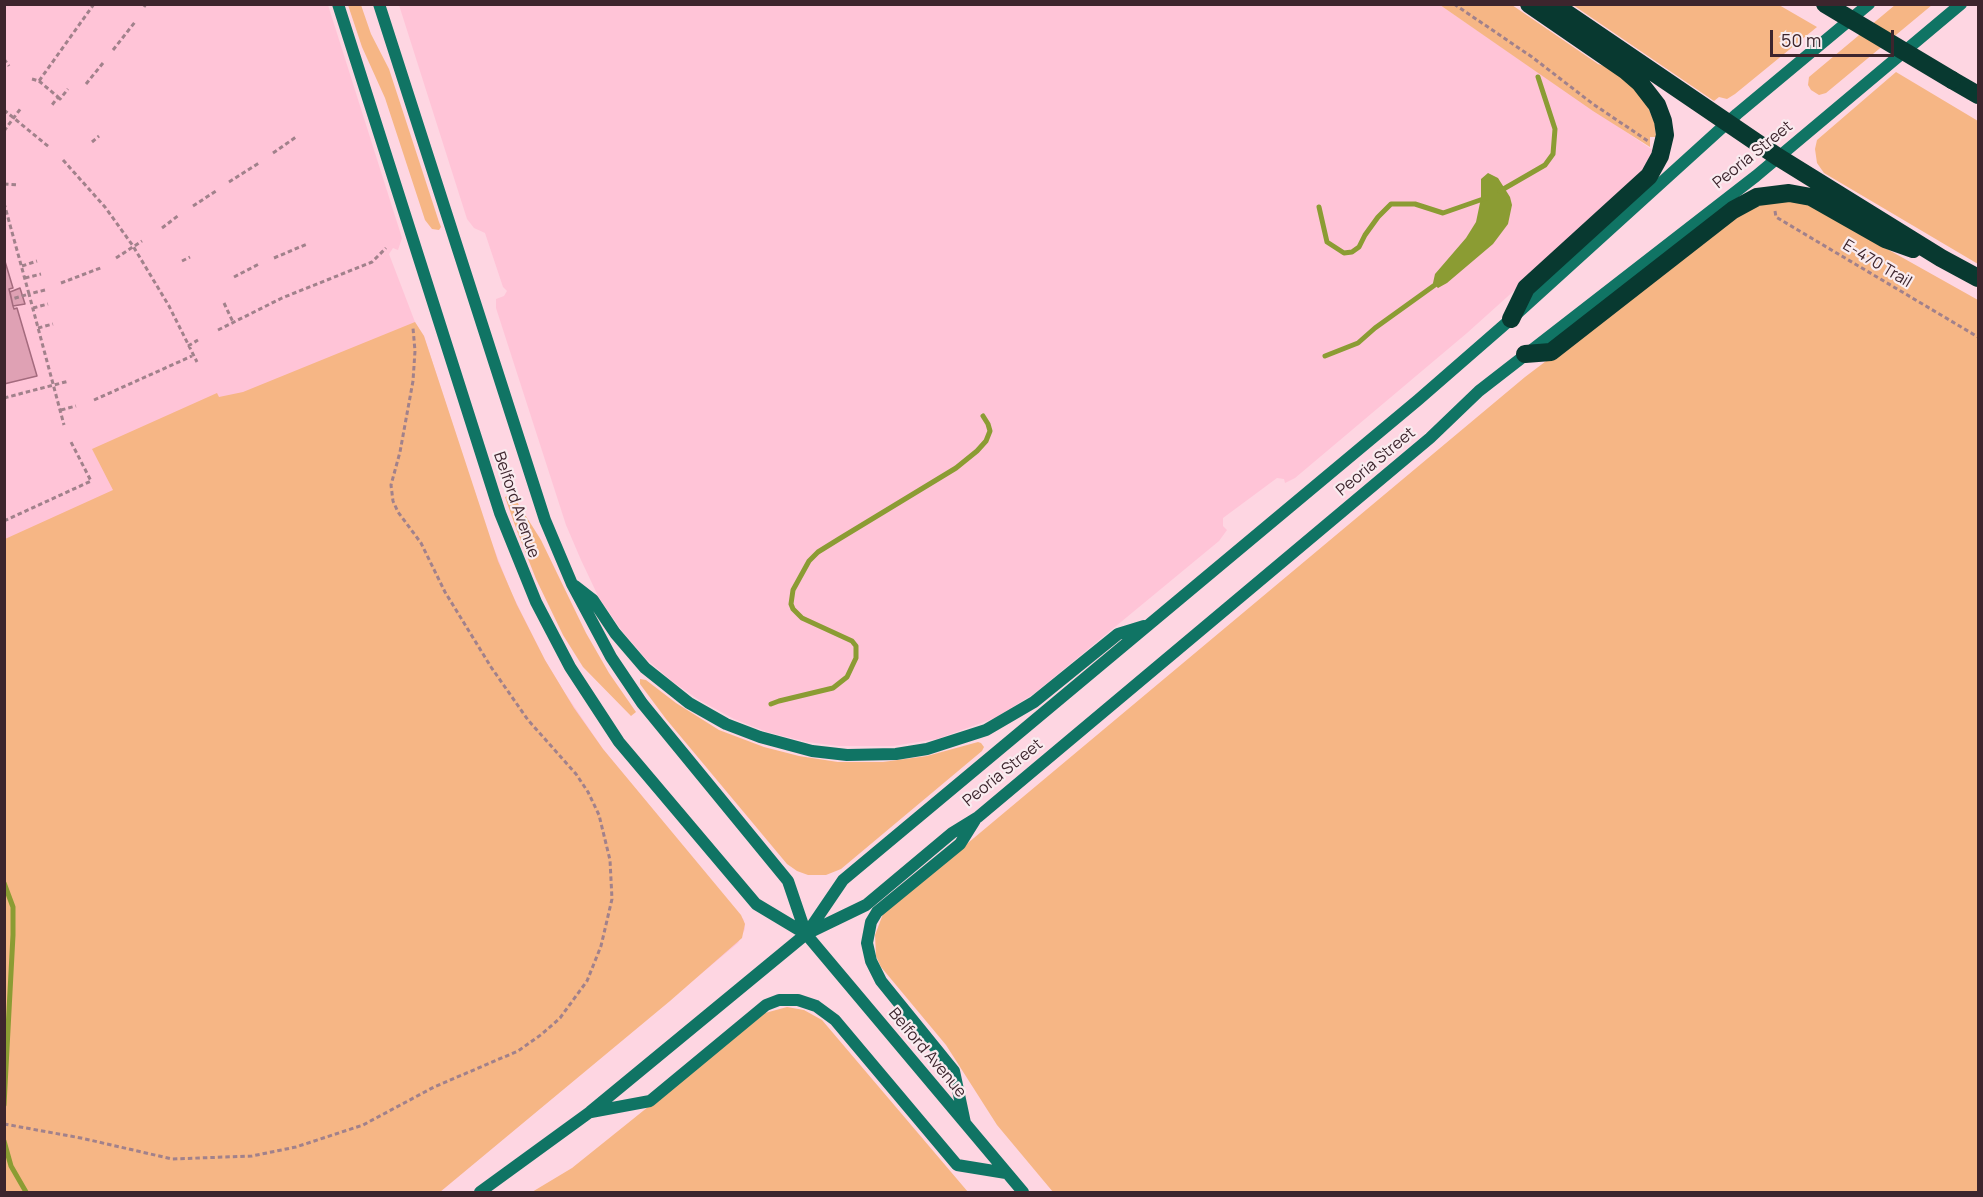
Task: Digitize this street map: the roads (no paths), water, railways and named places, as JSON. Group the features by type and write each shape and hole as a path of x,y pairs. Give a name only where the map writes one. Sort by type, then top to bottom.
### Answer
{"highway":[{"path":"1511,319 1526,288 1649,176 1660,156 1665,135 1657,105 1640,82 1529,4"},
{"path":"1553,4 1778,157 1941,258 1978,278"},
{"path":"1825,4 1978,95"},
{"path":"1525,354 1551,352 1739,206 1765,195 1789,193 1811,197 1885,239 1941,258"}],"main road":[{"name":"Belford Avenue","path":"338,4 500,513 542,617 589,698 634,760 756,904 806,934 1023,1192"},
{"name":"Belford Avenue","path":"379,4 545,520 572,584 611,657 642,703 788,881 806,934"},
{"name":"Peoria Street","path":"806,934 843,880 1511,319 1727,123 1869,4"},
{"name":"Peoria Street","path":"480,1192 590,1112 806,934 866,905 952,833 978,817 1430,438 1479,391 1778,157 1961,4"},
{"path":"572,584 593,600 615,633 645,668 689,703 726,724 760,737 812,751 847,755 896,754 927,749 986,730 1034,702 1118,634 1148,625"},
{"path":"966,1126 954,1071 880,981 871,961 867,943 871,922 877,912 960,844 978,817"},
{"path":"590,1112 650,1101 762,1008 779,1000 798,1000 824,1010 835,1020 957,1164 1006,1173"}],"waterway":[{"path":"1500,191 1545,165 1553,154 1555,129 1538,77"},
{"path":"1319,207 1327,242 1344,253 1352,252 1359,247 1378,217 1391,204 1415,204 1443,213 1486,198"},
{"path":"1325,356 1358,343 1439,282"},
{"path":"771,704 833,688 847,677 856,658 856,646 852,641 802,618 793,609 791,604 793,590 809,561 818,552 956,468 977,451 986,441 990,431 983,416"},
{"path":"4,883 13,907 4,1105"},
{"path":"4,1141 11,1166 26,1192"}]}
